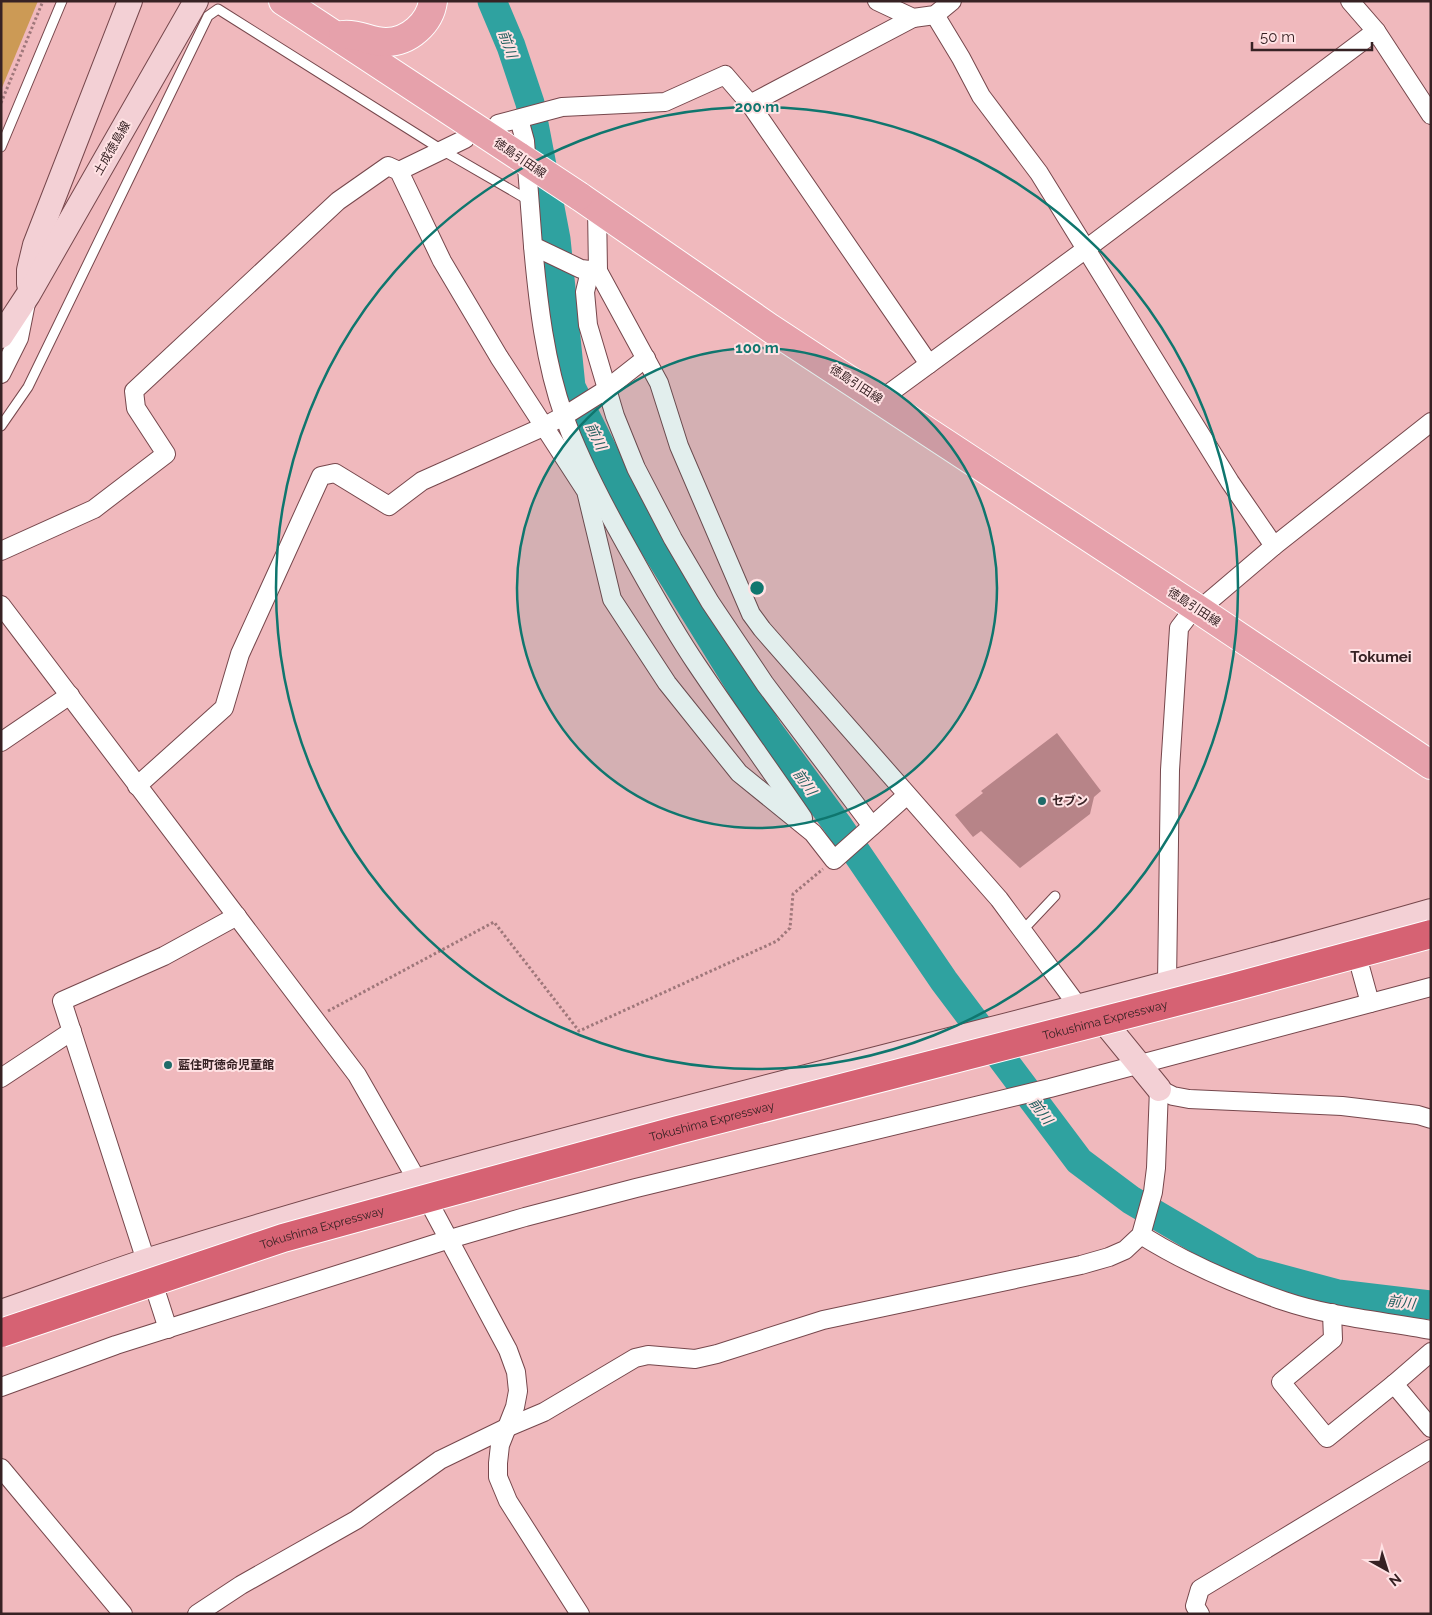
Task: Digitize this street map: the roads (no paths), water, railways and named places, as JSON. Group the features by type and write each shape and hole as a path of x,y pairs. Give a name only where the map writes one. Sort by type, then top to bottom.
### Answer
{"highway":[{"name":"Tokushima Expressway","path":"1,1333 283,1238 678,1130 1240,986 1431,934"}],"main road":[{"name":"徳島引田線","path":"283,1 588,202 770,328 1431,764"},
{"path":"336,36 352,33 387,42 405,38 421,26 432,11 433,1"}],"street":[{"path":"1,374 19,338 28,295 29,270 35,245 130,1"},
{"name":"土成徳島線","path":"1,336 28,295 196,1"},
{"path":"876,1 913,18"},
{"path":"750,104 913,18 935,15 952,1"},
{"path":"1350,1 1376,31 1431,115"},
{"path":"935,15 981,96 1039,173 1163,370 1230,482 1274,546"},
{"path":"880,400 1086,249 1376,31"},
{"path":"498,124 562,108 665,102 725,75 750,104 929,364"},
{"path":"521,118 536,247 538,304 553,375 583,462 653,593 696,664 814,833 835,859 907,794"},
{"path":"399,171 465,139"},
{"path":"1,551 94,509 166,454 136,408 134,391 338,200 388,166 399,171 442,261 498,357 586,491 612,599 667,683 739,773 814,833"},
{"path":"588,202 589,271 585,292 588,325 606,390 636,468 710,602 765,684 870,828"},
{"path":"536,247 589,271 646,358 659,383 679,446 751,614 762,629 973,869 1084,1005 1159,1089 1173,1096 1189,1098 1342,1106 1418,1114 1431,1119"},
{"path":"137,786 224,708 240,654 321,476 335,474 389,506 422,481 543,427 566,414 606,390 646,358"},
{"path":"1167,983 1170,770 1179,628 1198,609 1274,546 1431,422"},
{"path":"1,605 356,1075 417,1180 508,1350 516,1372 518,1392 516,1407 500,1445 498,1477 508,1501 580,1614"},
{"path":"1,742 70,695"},
{"path":"1,1312 147,1261 417,1180 1167,983 1431,911"},
{"path":"168,1329 62,1001 164,956 237,916"},
{"path":"1350,933 1370,1002"},
{"path":"1,1387 116,1345 525,1217 636,1188 1050,1088 1431,986"},
{"path":"1,1078 72,1031"},
{"path":"197,1614 241,1585 356,1520 440,1460 544,1412 635,1358 648,1355 695,1359 717,1354 823,1320 1100,1260 1125,1250 1142,1232 1153,1192 1156,1168 1159,1089"},
{"path":"1142,1232 1171,1254 1212,1274 1285,1301 1332,1313 1431,1330"},
{"path":"1332,1313 1333,1339 1281,1382 1327,1438 1431,1352"},
{"path":"1394,1384 1431,1428"},
{"path":"1200,1614 1195,1606 1200,1589 1431,1448"},
{"path":"1,1468 123,1614"}],"lane":[{"path":"1,147 62,1"},
{"path":"1,426 28,387 208,16 218,9 442,150 530,201"},
{"path":"1022,930 1055,896"}],"waterway":[{"name":"前川","path":"492,1 511,46 530,103 556,239 571,387 635,515 768,730 837,824 944,981 1079,1161 1131,1200 1252,1271 1338,1294 1431,1305"}],"place":[{"name":"セブン","path":"1042,801"},
{"name":"藍住町徳命児童館","path":"168,1065"}],"district":[{"name":"Tokumei","path":"1381,657"}]}
